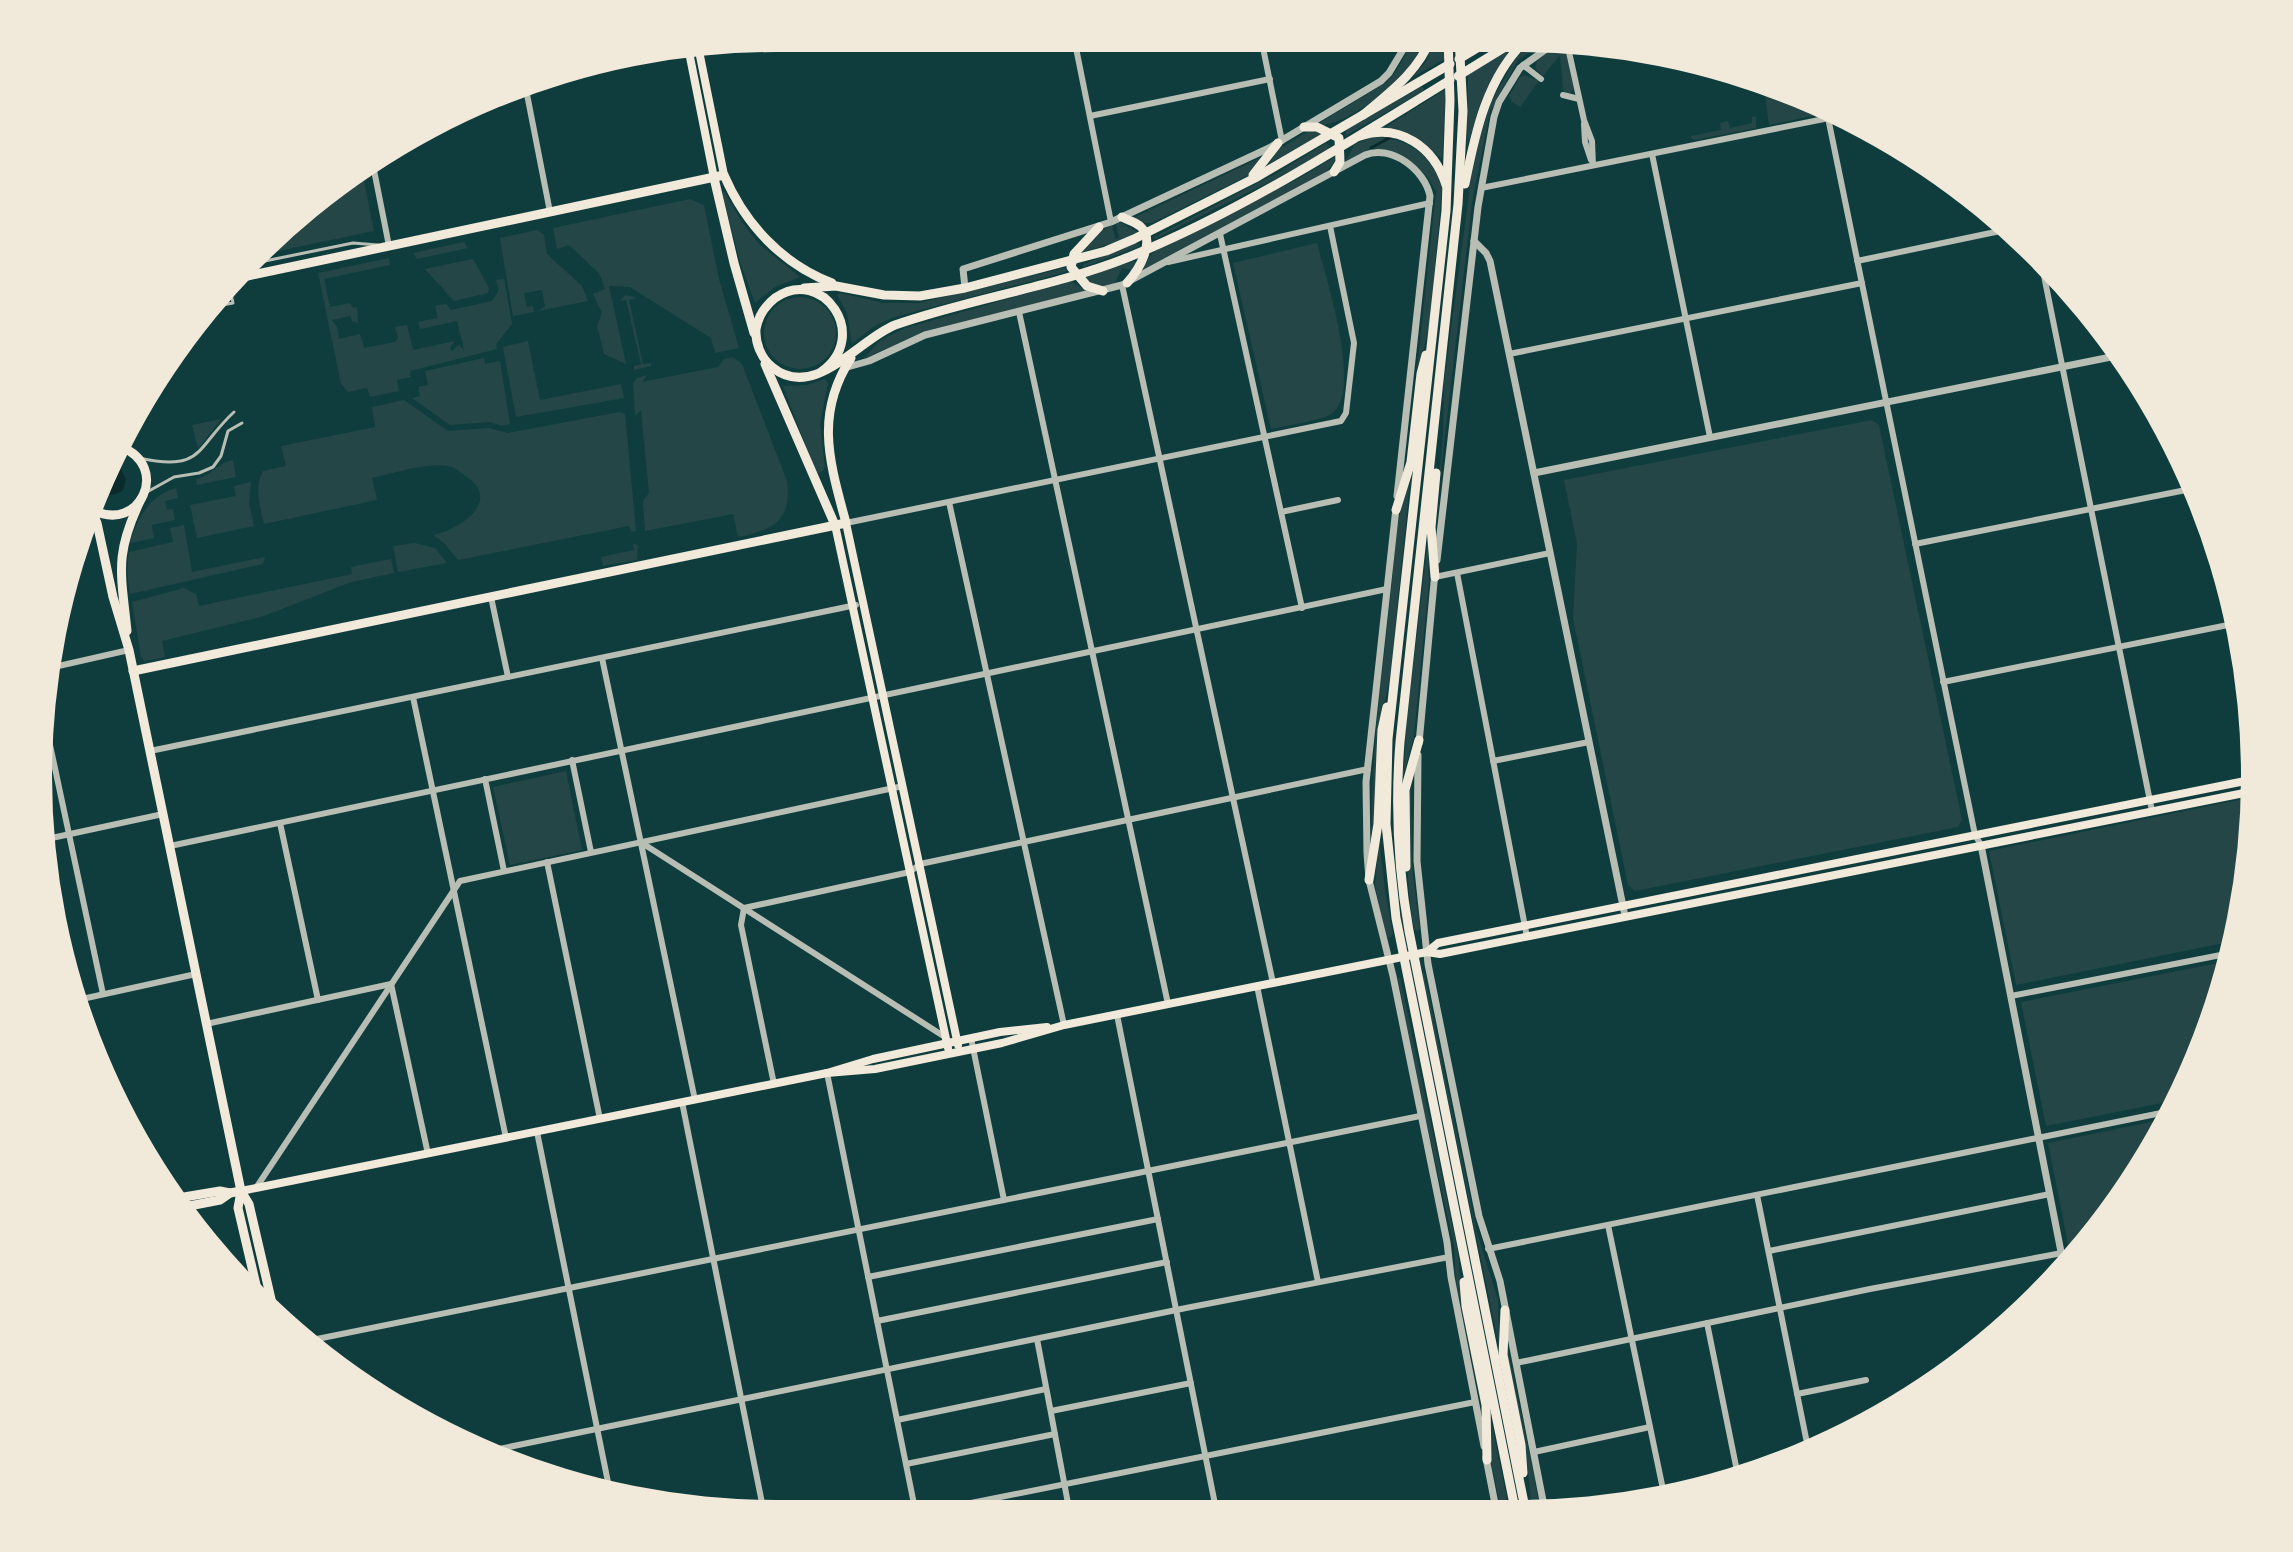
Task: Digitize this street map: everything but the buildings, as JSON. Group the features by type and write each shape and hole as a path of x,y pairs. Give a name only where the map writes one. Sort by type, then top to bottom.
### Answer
{"main road":[{"path":"1363,115 1409,75 1425,52"},
{"path":"1449,52 1447,192 1386,767 1386,824 1390,887 1408,956 1523,1497"},
{"path":"1407,918 1399,839 1398,769 1456,231 1463,139 1460,52"},
{"path":"690,57 719,176 762,235 782,255 803,269 842,286 875,294 911,297 965,288 1072,261 1145,234 1245,183 1471,52"},
{"path":"842,286 791,291 772,300 757,324 758,348 772,368 785,375 799,377 842,366 873,336 903,322 1076,274 1146,249 1282,182 1497,52"},
{"path":"1456,231 1471,152 1485,104 1504,67 1516,52"},
{"path":"700,56 736,273 758,348 835,525 946,1040 949,1049 955,1053"},
{"path":"1304,127 1315,126 1339,138 1340,164 1334,172"},
{"path":"1360,136 1388,132 1416,142 1438,165 1447,192"},
{"path":"1245,183 1280,142"},
{"path":"254,275 719,176"},
{"path":"1122,217 1139,225 1145,234 1146,249 1135,273 1124,284"},
{"path":"1099,227 1075,252 1071,268 1089,288 1103,291"},
{"path":"803,269 835,308 843,328 842,366 829,413 828,451 958,1041 955,1053"},
{"path":"791,291 812,292 835,308"},
{"path":"1396,510 1410,466 1421,374 1433,337"},
{"path":"821,372 832,362 842,343"},
{"path":"1435,577 1431,527 1440,431 1439,384"},
{"path":"129,452 146,472 143,497 128,527 121,559 129,650 241,1191 249,1204 270,1293"},
{"path":"101,514 119,515 134,508 143,497"},
{"path":"133,671 846,523"},
{"path":"97,524 129,650"},
{"path":"1369,880 1377,830 1382,730 1395,680"},
{"path":"1419,740 1404,798 1408,956 1463,1254 1513,1500"},
{"path":"1427,952 1438,943 2241,782"},
{"path":"827,1073 869,1070 973,1049 1064,1025 1257,986 1427,952 1440,954 1527,937 2240,794"},
{"path":"187,1196 241,1191 774,1084 827,1073 946,1040 958,1041 1064,1025"},
{"path":"241,1191 238,1208 254,1277"},
{"path":"194,1205 221,1200 230,1193"},
{"path":"1463,1254 1465,1302 1486,1405 1487,1460"},
{"path":"1505,1310 1503,1355 1522,1450 1523,1497"}],"street":[{"path":"1077,52 1111,222"},
{"path":"1264,52 1280,142"},
{"path":"965,288 963,269 1099,227 1280,142 1385,77 1401,52"},
{"path":"1538,53 1523,65 1497,107 1481,188 1435,577 1419,740 1416,809 1417,861 1427,952 1476,1201 1498,1276 1543,1499"},
{"path":"1569,54 1584,120 1586,146 1593,165"},
{"path":"1523,65 1541,79"},
{"path":"1090,116 1270,79"},
{"path":"1563,95 1579,99"},
{"path":"527,96 550,212"},
{"path":"1481,188 1821,119"},
{"path":"1829,123 1975,835 1981,845 2062,1252"},
{"path":"842,366 869,361 920,336 1124,284 1373,152 1398,158 1408,164 1427,185 1430,203 1368,769 1366,839 1369,880 1449,1257 1494,1500"},
{"path":"1652,154 1710,437"},
{"path":"375,174 389,246"},
{"path":"1168,262 1430,203"},
{"path":"846,523 1343,419 1354,343 1330,226"},
{"path":"1857,261 1994,232"},
{"path":"1220,234 1302,608"},
{"path":"1474,241 1490,261 1625,917"},
{"path":"2045,282 2152,811"},
{"path":"1509,354 1862,283"},
{"path":"1124,284 1273,983"},
{"path":"1019,312 1168,1004"},
{"path":"1534,473 2107,358"},
{"path":"1915,544 2182,491"},
{"path":"1281,512 1338,500"},
{"path":"949,502 1064,1025"},
{"path":"1435,577 1550,553"},
{"path":"1457,573 1527,937"},
{"path":"170,846 1387,589"},
{"path":"491,597 508,677"},
{"path":"150,751 864,604"},
{"path":"1943,682 2225,626"},
{"path":"61,665 129,650"},
{"path":"602,658 695,1100"},
{"path":"413,697 506,1138"},
{"path":"1493,761 1589,742"},
{"path":"53,758 103,994"},
{"path":"572,760 591,852"},
{"path":"744,908 910,872 920,864 1368,769"},
{"path":"485,779 504,871"},
{"path":"256,1188 453,888 464,879 903,786"},
{"path":"55,837 163,814"},
{"path":"280,823 318,1000"},
{"path":"641,842 946,1040"},
{"path":"547,862 600,1119"},
{"path":"744,908 740,921 774,1084"},
{"path":"2011,996 2218,956"},
{"path":"87,998 196,974"},
{"path":"206,1024 391,984"},
{"path":"391,984 428,1154"},
{"path":"1257,986 1318,1282"},
{"path":"1117,1015 1214,1500"},
{"path":"971,1038 1004,1200"},
{"path":"827,1073 913,1500"},
{"path":"682,1102 761,1499"},
{"path":"1488,1249 2157,1114"},
{"path":"321,1338 1420,1116"},
{"path":"537,1132 607,1479"},
{"path":"1769,1251 2050,1194"},
{"path":"1757,1195 1806,1439"},
{"path":"868,1277 1158,1219"},
{"path":"1608,1225 1662,1485"},
{"path":"1516,1363 2061,1253"},
{"path":"506,1448 1449,1257"},
{"path":"877,1321 1167,1262"},
{"path":"1707,1323 1736,1466"},
{"path":"1037,1339 1068,1500"},
{"path":"1797,1394 1866,1380"},
{"path":"1051,1411 1191,1383"},
{"path":"897,1420 1046,1389"},
{"path":"986,1500 1475,1402"},
{"path":"1534,1452 1650,1427"},
{"path":"906,1464 1055,1434"}],"lane":[{"path":"268,260 353,243 389,246"},
{"path":"130,451 159,462 195,456 234,412"},
{"path":"143,497 174,477 213,467 221,456 228,431 242,423"}],"shaded area":[{"path":"1407,52 1419,52 1402,77 1376,99 1352,115 1321,124 1387,82"},
{"path":"1430,52 1444,52 1445,59 1411,78 1425,63"},
{"path":"1508,52 1484,96 1467,146 1468,75"},
{"path":"1522,52 1529,53 1518,60 1490,112 1472,203 1435,522 1443,435 1444,382 1473,164 1484,119"},
{"path":"1546,53 1567,54 1574,89 1569,94 1563,90 1560,55 1543,76 1535,68 1538,58"},
{"path":"1525,75 1539,81 1520,107 1509,96 1520,77"},
{"path":"1421,87 1423,91 1346,136 1346,130"},
{"path":"1446,89 1442,159 1411,134 1384,128"},
{"path":"1765,96 1813,116 1769,125"},
{"path":"1756,116 1756,128 1695,140 1691,138 1721,130 1720,123 1728,121 1730,128 1752,123 1752,117"},
{"path":"1311,130 1321,134 1269,164 1277,150"},
{"path":"1373,136 1397,140 1417,150 1432,166 1442,188 1430,323 1418,373 1407,463 1436,191 1417,166 1392,153 1371,148 1346,161 1354,145"},
{"path":"1326,143 1330,146 1328,150 1279,177 1152,238 1277,173"},
{"path":"1262,157 1247,176 1152,223 1133,218"},
{"path":"1335,157 1326,172 1142,273 1140,271 1154,251 1294,181"},
{"path":"364,181 374,231 278,251"},
{"path":"724,191 759,244 800,277 775,287 755,303 741,265"},
{"path":"690,199 704,205 719,279 739,348 715,353 711,338 630,287 609,286 626,364 604,354 597,326 602,313 593,294 605,289 599,273 569,245 557,249 553,228"},
{"path":"1120,222 1137,232 1082,252 1101,231 1112,225 1115,239 1119,238 1116,224"},
{"path":"537,230 544,235 547,254 582,286 588,301 538,311 545,307 542,290 524,293 527,307 533,306 534,312 513,316 500,238"},
{"path":"464,242 468,248 417,259 413,253"},
{"path":"1136,243 1140,245 1138,247 1084,267 1082,265"},
{"path":"1317,243 1334,306 1343,359 1344,383 1340,402 1327,416 1271,429 1233,263"},
{"path":"389,258 390,265 324,279 330,307 350,303 353,308 357,307 358,323 352,321 350,316 332,320 339,339 360,334 364,348 395,342 398,338 395,327 407,325 413,350 455,341 450,348 452,351 459,345 464,350 457,321 420,329 418,322 438,318 435,306 446,304 451,310 492,301 499,290 496,280 504,279 512,324 496,344 497,349 410,371 411,377 397,380 399,391 370,397 367,388 348,392 341,384 318,273"},
{"path":"473,259 489,288 488,293 454,301 425,269"},
{"path":"1134,261 1136,263 1131,270 1122,268 1115,283 1099,287 1085,280 1085,277"},
{"path":"1065,268 1066,272 891,318 873,327 852,344 847,313 837,295 840,293 884,303 919,303"},
{"path":"1071,281 1087,291 923,332 863,359 881,340 905,328"},
{"path":"626,295 636,298 629,300 643,364 651,363 651,366 634,370 634,366 641,364 626,300 619,301"},
{"path":"800,297 820,303 830,313 836,333 830,353 820,363 800,369 780,363 770,353 764,333 770,313 780,303"},
{"path":"528,341 540,400 621,384 624,398 516,417 503,347"},
{"path":"733,357 742,364 787,481 788,495 783,514 770,527 738,537 733,514 645,531 643,501 649,493 641,410 635,416 633,383 647,375 642,382 718,367 724,359"},
{"path":"484,358 485,364 500,361 510,424 450,425 412,398 420,396 418,387 428,385 425,371"},
{"path":"825,379 828,383 820,425 825,468 819,474 783,386 807,385"},
{"path":"404,400 448,431 489,428 508,433 619,412 625,414 636,531 631,532 629,526 458,560 433,535 466,520 479,503 480,494 459,471 439,465 372,478 377,500 264,524 259,484 263,471 286,466 281,446 375,427 372,407"},
{"path":"221,419 198,449 192,425"},
{"path":"1872,420 1879,425 1962,820 1958,827 1635,891 1628,885 1573,618 1577,544 1564,480"},
{"path":"233,460 236,477 197,485 196,479"},
{"path":"121,469 126,479 123,490 109,494"},
{"path":"1410,481 1390,678 1380,722 1372,838 1375,749 1396,540"},
{"path":"251,482 249,503 254,526 197,538 190,505 236,496 234,486"},
{"path":"176,488 178,498 165,501 167,510 173,509 175,520 152,525 154,538 130,543 146,509 159,496"},
{"path":"184,525 192,572 265,557 263,564 130,594 127,571 129,552 173,542 170,528"},
{"path":"1428,539 1429,582 1414,735 1403,778 1407,720"},
{"path":"415,543 435,548 447,563 398,572 393,546"},
{"path":"633,543 638,546 637,560 603,566 601,557 634,550"},
{"path":"391,559 394,573 351,582 264,616 162,641 165,657 145,661 141,657 132,602 184,588 196,594 199,606 352,574 351,567"},
{"path":"566,771 582,850 510,865 493,787"},
{"path":"1411,786 1412,867 1420,929 1417,931 1414,929 1407,857"},
{"path":"2240,800 2235,871 2221,944 2016,985 1989,851"},
{"path":"1379,838 1393,934 1390,938 1385,936 1375,885"},
{"path":"2216,963 2203,1009 2162,1103 2046,1126 2021,1002"},
{"path":"1422,973 1477,1233 1498,1300 1499,1346"},
{"path":"1400,977 1458,1252 1462,1300 1482,1410 1456,1283 1454,1246 1415,1071"},
{"path":"2153,1122 2119,1178 2068,1244 2048,1143"},
{"path":"1506,1350 1538,1499 1531,1499 1526,1451"},
{"path":"1490,1420 1507,1500 1499,1500 1489,1452"}],"waterway":[{"path":"1371,148 1391,137"}]}
